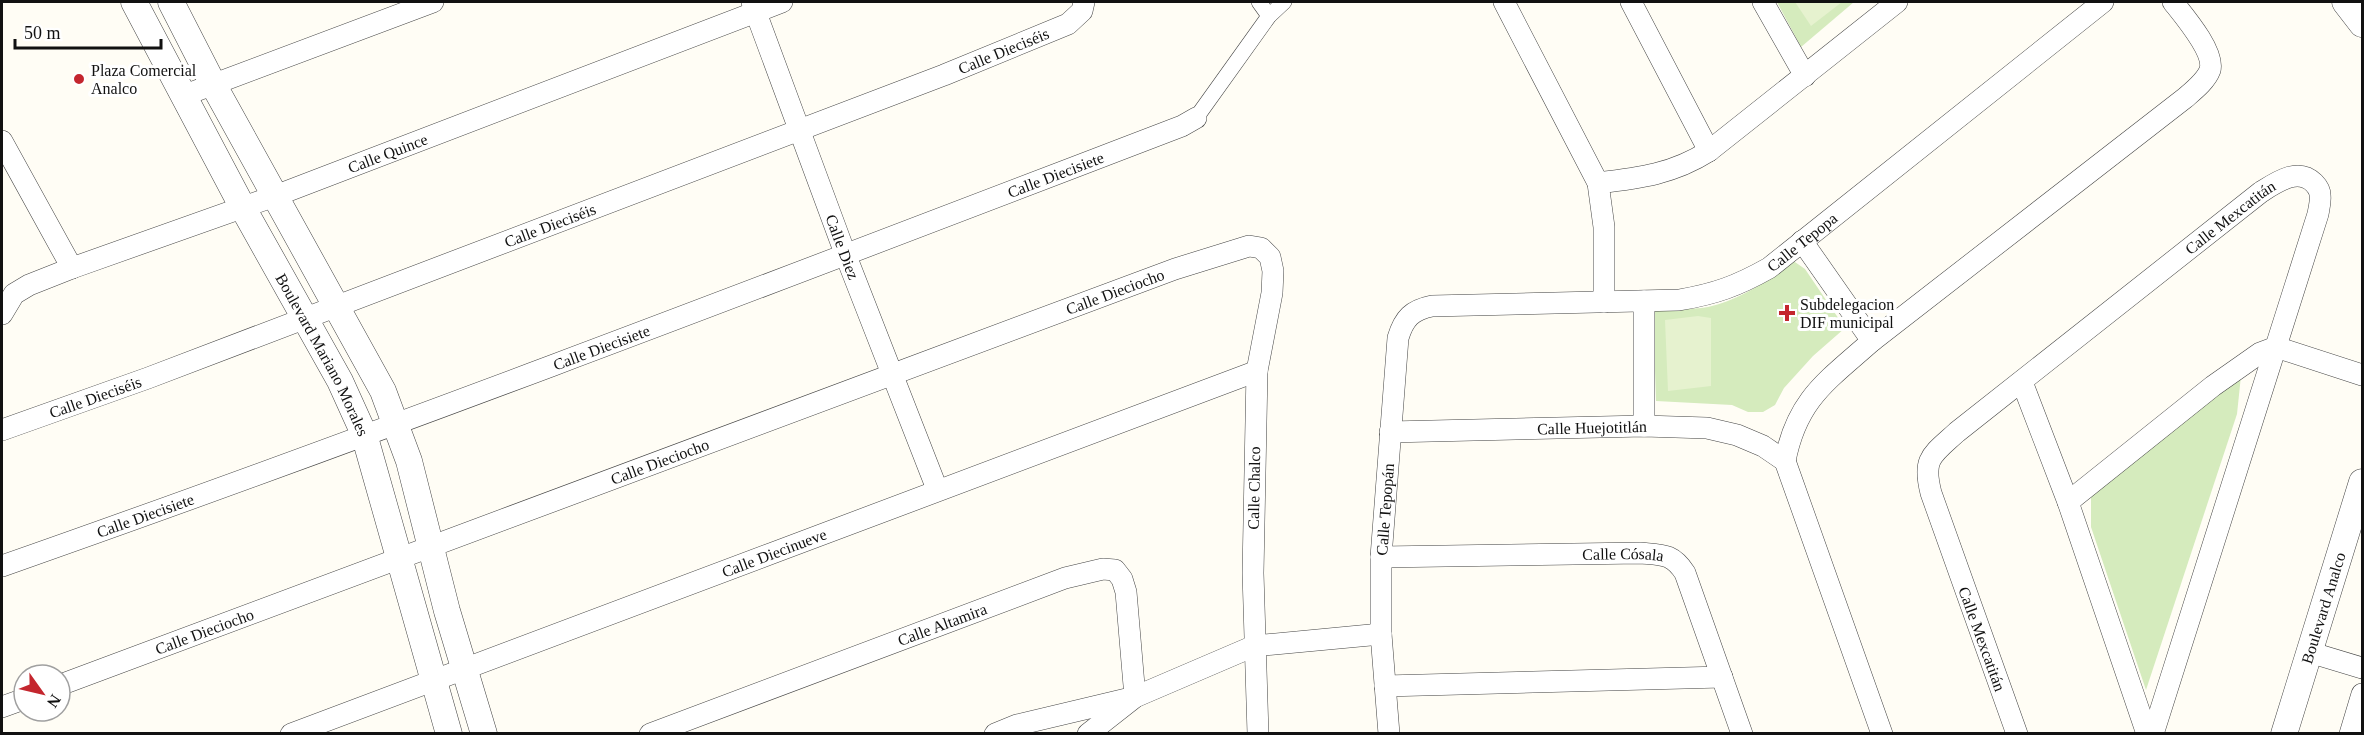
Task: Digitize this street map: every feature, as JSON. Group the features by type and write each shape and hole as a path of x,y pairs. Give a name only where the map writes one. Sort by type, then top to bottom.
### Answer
{"street":[{"name":"Boulevard Mariano Morales","path":"134,2 243,208 340,381 364,434 401,559 448,734"},
{"name":"Boulevard Mariano Morales","path":"171,2 213,84 337,305 383,391 397,423 464,671 484,734"},
{"path":"185,95 433,2"},
{"name":"Calle Quince","path":"2,314 14,294 29,285 275,196 753,6 782,2"},
{"name":"Calle Dieciséis","path":"2,430 148,378 944,75 1053,31 1076,18 1084,2"},
{"path":"1259,2 1269,16"},
{"path":"1196,118 1269,16 1284,2"},
{"path":"1631,2 1709,151"},
{"path":"1762,2 1804,76"},
{"path":"1598,183 1667,172 1692,162 1709,151 1896,2"},
{"name":"Calle Tepopa","path":"1432,306 1679,300 1712,295 1742,283 1769,268 2103,2"},
{"path":"1882,734 1785,461 1790,435 1811,398 1872,341 2185,98 2203,80 2209,72 2208,55 2173,2"},
{"path":"2345,2 2362,24"},
{"path":"1509,3 1598,183 1604,227 1604,302"},
{"name":"Calle Diez","path":"753,6 846,256 937,489"},
{"name":"Calle Diecisiete","path":"2,566 397,423 846,256 1182,126 1196,118"},
{"path":"2,141 72,268"},
{"name":"Calle Mexcatitán","path":"2017,734 1931,494 1926,475 1928,461 1940,448 2262,192 2280,180 2294,176 2305,177 2314,183 2321,193 2318,214 2153,734"},
{"path":"1802,241 1872,341"},
{"name":"Calle Dieciocho","path":"72,681 1228,251 1249,246 1261,248"},
{"name":"Calle Chalco","path":"1258,734 1254,646 1257,371 1272,293 1273,271 1270,257 1261,248"},
{"path":"1644,302 1644,426"},
{"name":"Calle Tepopán","path":"1389,734 1381,634 1381,557 1398,338 1402,325 1410,314 1419,308 1432,306"},
{"path":"2068,502 2213,386 2260,353 2276,346 2362,375"},
{"name":"Calle Diecinueve","path":"291,734 464,671 937,489 1257,371"},
{"path":"2022,382 2068,502 2147,734"},
{"name":"Calle Huejotitlán","path":"1390,432 1644,426 1707,428 1737,435 1763,446 1785,461"},
{"name":"Boulevard Analco","path":"2284,734 2362,482"},
{"name":"Calle Cósala","path":"1381,557 1640,554 1676,561 1685,573 1742,734"},
{"name":"Calle Altamira","path":"650,734 1065,578 1103,569 1115,570 1124,586 1135,697"},
{"path":"995,734 1017,725 1135,697 1254,646 1381,634"},
{"path":"2309,652 2362,668"},
{"path":"1385,686 1722,677"},
{"path":"2350,734 2362,694"},
{"path":"1088,734 1135,697"}],"green space":[{"path":"1777,2 1854,2 1801,47"},
{"path":"1795,2 1842,2 1811,26"},
{"path":"1792,260 1805,269 1845,328 1813,356 1784,388 1775,405 1763,412 1748,412 1732,405 1656,401 1653,310 1695,309 1720,304 1753,289"},
{"path":"1698,316 1711,318 1711,386 1668,391 1665,320"},
{"path":"2242,366 2237,414 2146,690 2091,527 2091,496"}],"place":[{"name":"Plaza Comercial Analco","path":"79,79"},
{"name":"Subdelegacion DIF municipal","path":"1787,313"}]}
